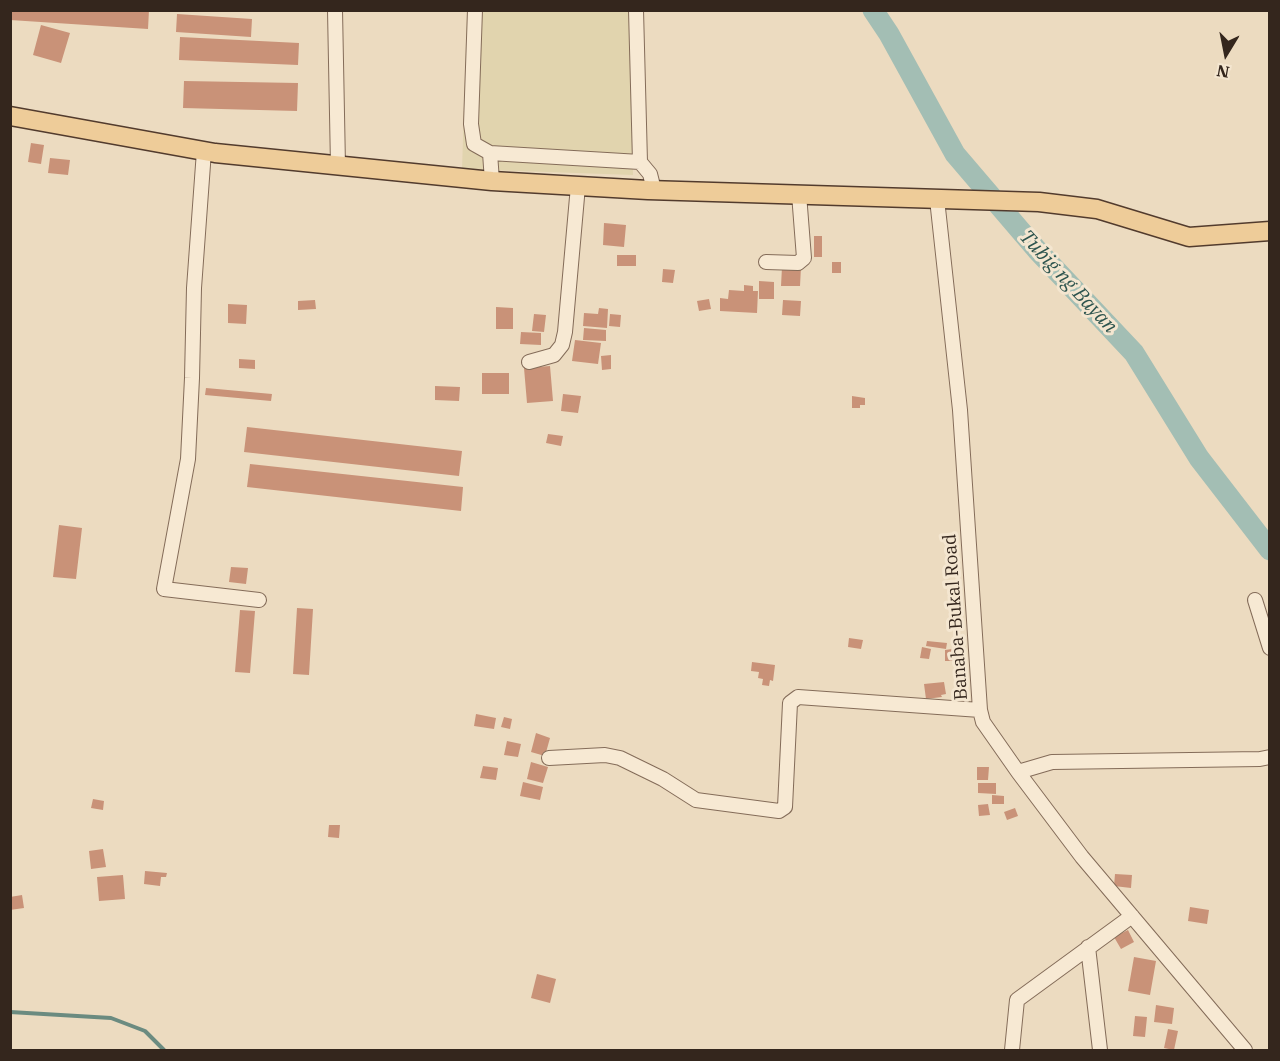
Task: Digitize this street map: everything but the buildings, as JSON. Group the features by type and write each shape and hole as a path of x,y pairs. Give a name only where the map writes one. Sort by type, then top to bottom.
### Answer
{"main road":[{"path":"10,116 204,151 492,181 654,190 1038,202 1096,209 1189,237 1269,231"}],"street":[{"path":"335,10 338,166"},
{"path":"475,10 471,124 474,144 490,153 640,162"},
{"path":"636,10 640,162 650,174 654,190"},
{"path":"204,151 194,288 188,459 164,589 259,600"},
{"path":"490,153 492,181"},
{"path":"529,362 554,355 562,345 578,186"},
{"path":"766,262 798,263 804,258 799,194"},
{"name":"Banaba-Bukal Road","path":"937,199 960,410 980,710 990,734 1082,857 1245,1050"},
{"path":"1255,600 1269,648"},
{"path":"549,758 605,755 620,758 663,779 696,800 779,811 785,807 790,703 798,697 980,710"},
{"path":"1018,772 1052,762 1269,757"},
{"path":"1012,1050 1017,1000 1132,916"},
{"path":"1088,947 1100,1050"}],"shaded area":[{"path":"467,11 629,11 633,175 462,169"}],"waterway":[{"name":"Tubig ng Bayan","path":"873,10 889,34 955,154 1037,250 1134,353 1199,458 1270,550"},
{"path":"10,1012 111,1018 145,1031 164,1050"}]}
